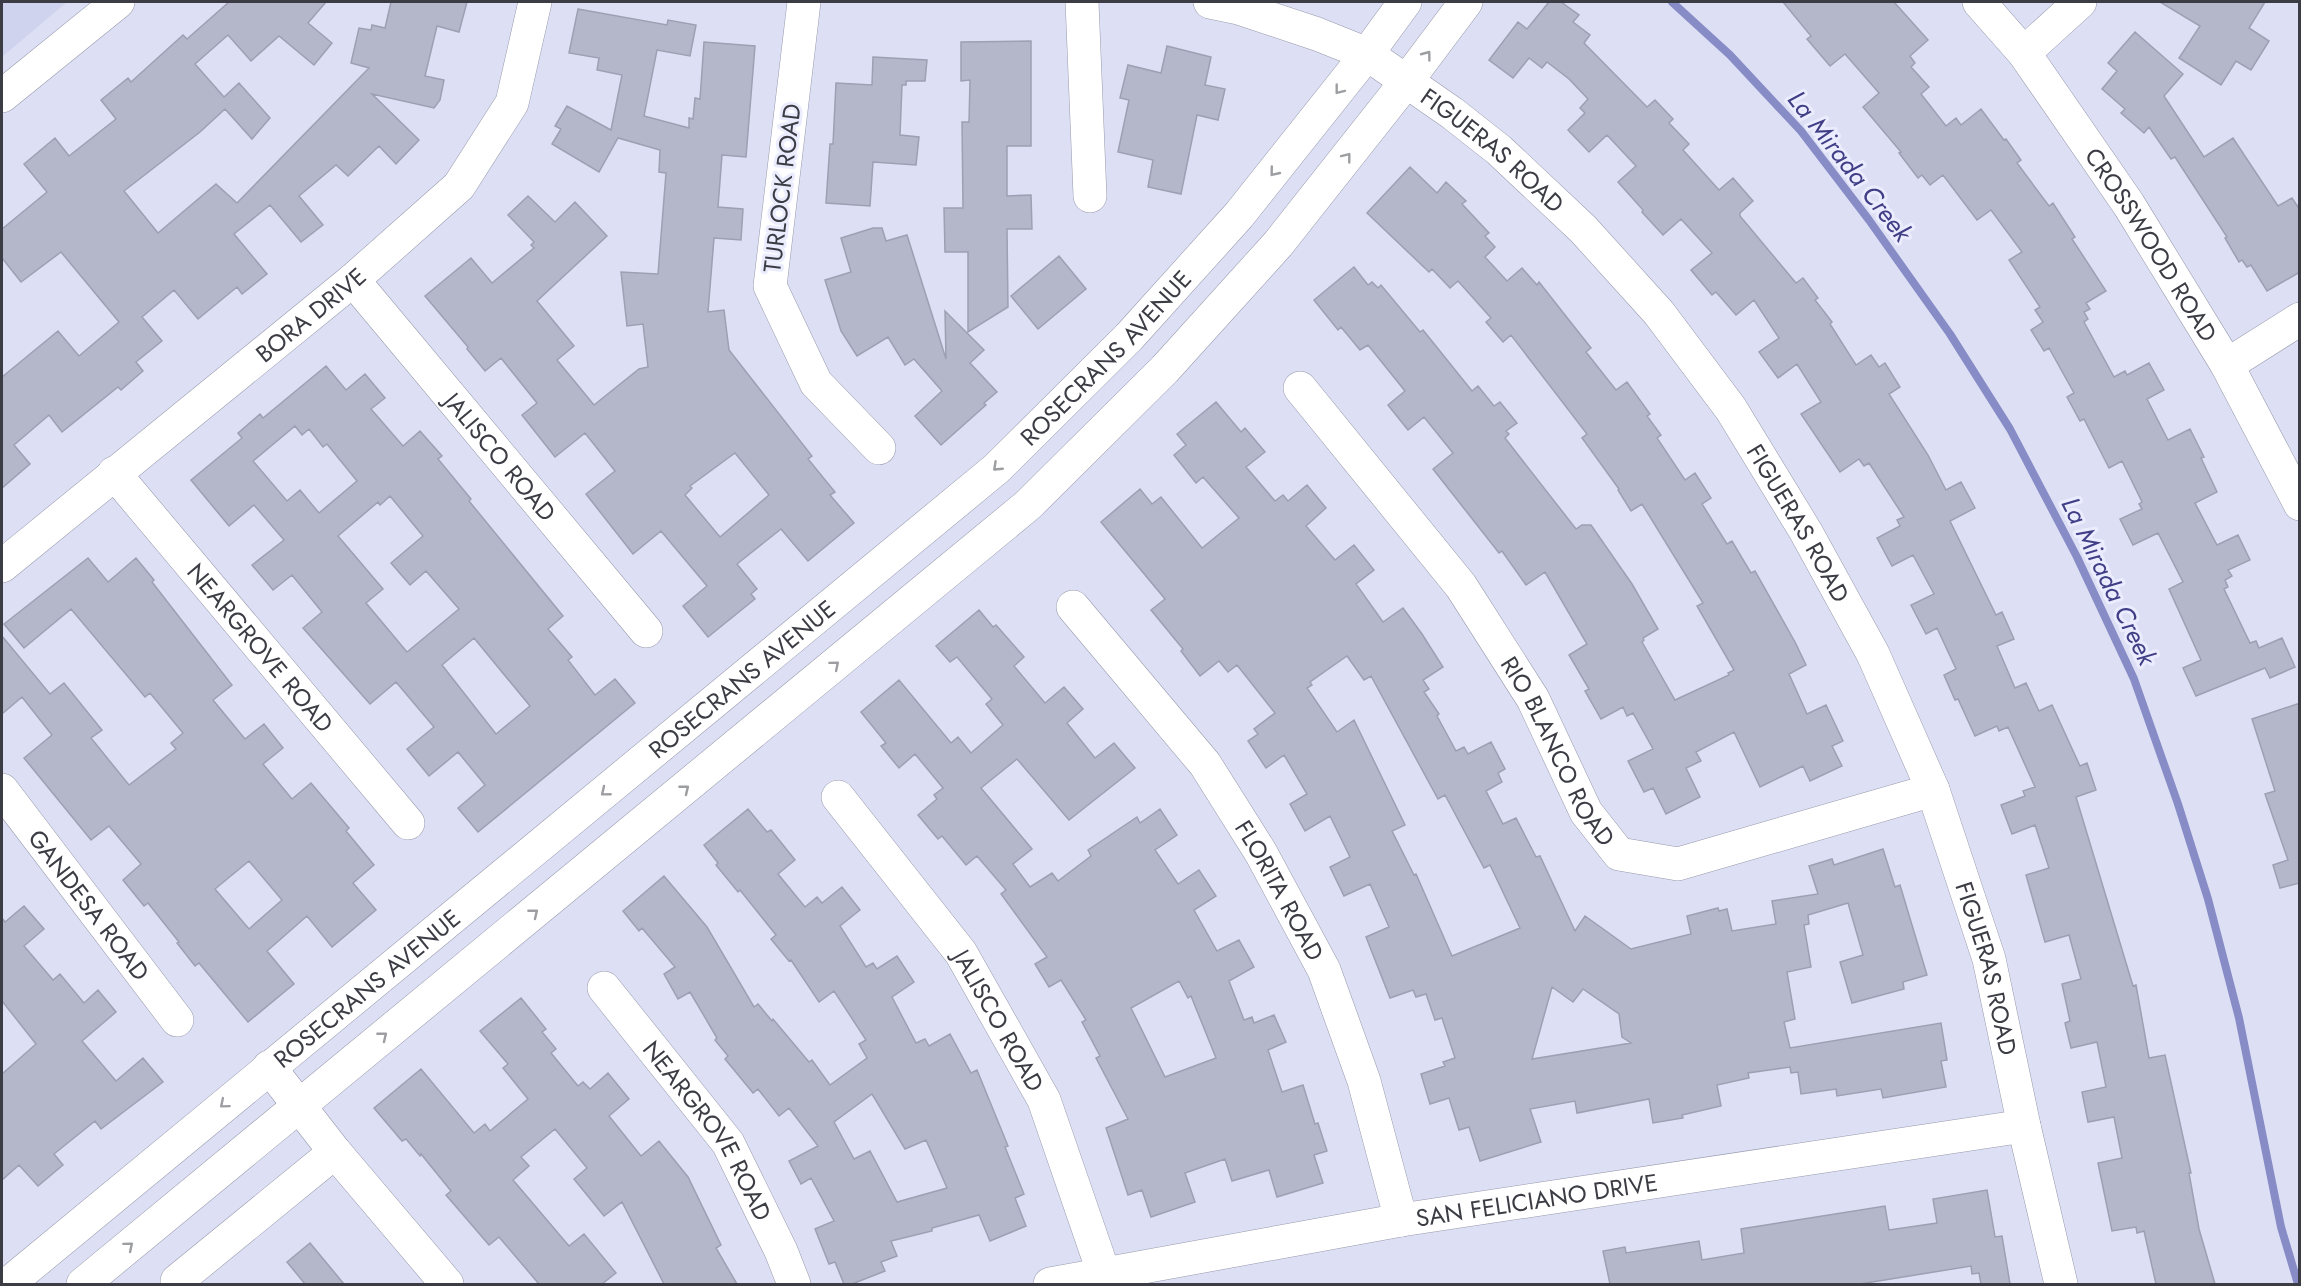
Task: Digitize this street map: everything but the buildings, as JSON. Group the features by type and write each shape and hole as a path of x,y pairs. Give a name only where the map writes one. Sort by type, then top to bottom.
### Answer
{"street":[{"path":"2,96 118,2"},
{"name":"BORA DRIVE","path":"2,566 352,280 459,186 512,102 535,2"},
{"name":"TURLOCK ROAD","path":"804,2 770,286 816,383 879,448"},
{"path":"1082,2 1090,196"},
{"name":"FIGUERAS ROAD","path":"1210,2 1250,12 1317,34 1367,54 1452,113 1499,150 1583,229 1659,313 1731,409 1806,532 1873,654 1933,790 1989,959 2024,1126 2061,1284"},
{"name":"ROSECRANS AVENUE","path":"8,1284 996,470 1129,337 1239,216 1406,2"},
{"name":"ROSECRANS AVENUE","path":"83,1284 796,699 1028,505 1165,369 1270,253 1406,82 1466,2"},
{"name":"CROSSWOOD ROAD","path":"1979,2 2024,53 2129,205 2227,365 2300,504"},
{"path":"2024,53 2080,2"},
{"name":"JALISCO ROAD","path":"352,280 646,631"},
{"path":"2227,365 2300,319"},
{"name":"RIO BLANCO ROAD","path":"1300,388 1461,586 1533,699 1586,812 1619,854 1678,864 1933,790"},
{"name":"NEARGROVE ROAD","path":"114,473 408,823"},
{"name":"FLORITA ROAD","path":"1073,607 1205,764 1261,853 1324,970 1364,1081 1401,1220"},
{"name":"GANDESA ROAD","path":"2,790 177,1020"},
{"name":"JALISCO ROAD","path":"838,797 961,953 1044,1100 1104,1274"},
{"name":"NEARGROVE ROAD","path":"604,988 728,1143 781,1251 794,1284"},
{"path":"269,1067 335,1152 447,1284"},
{"name":"SAN FELICIANO DRIVE","path":"1050,1284 1401,1220 2024,1126"},
{"path":"177,1281 335,1152"}],"shaded area":[{"path":"2,2 67,2 2,57"}],"waterway":[{"name":"La Mirada Creek","path":"1672,2 1730,55 1801,131 1869,220 1950,334 2010,429 2077,557 2134,679 2178,804 2208,899 2239,1018 2281,1227 2298,1284"}]}
